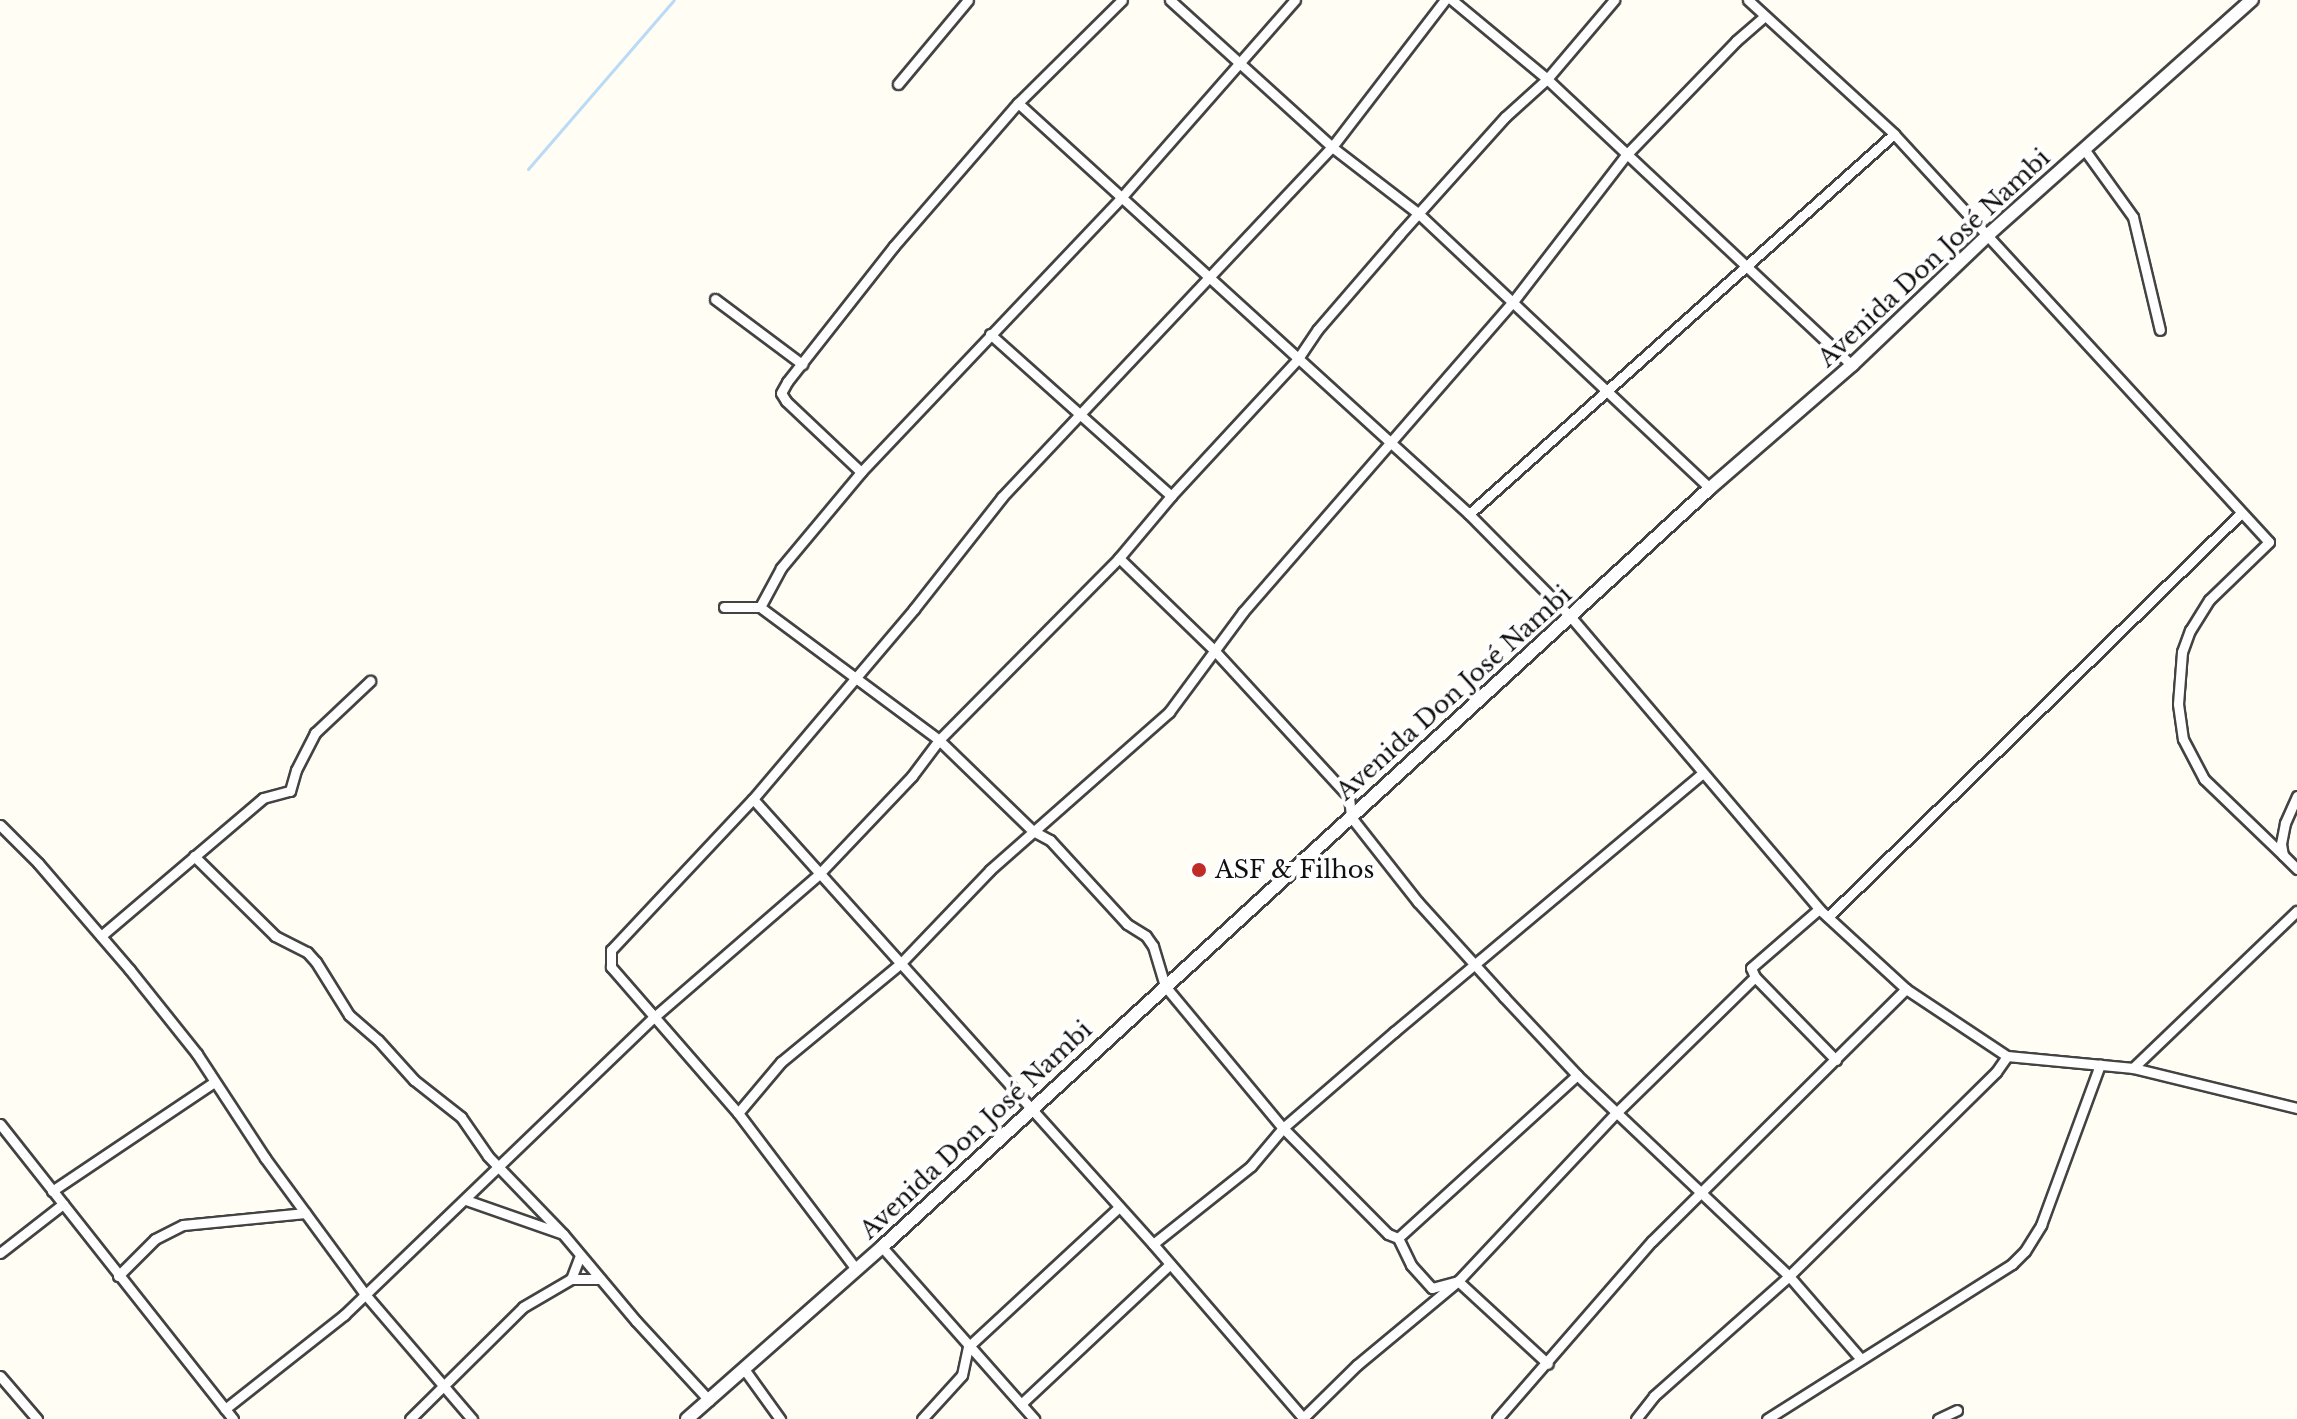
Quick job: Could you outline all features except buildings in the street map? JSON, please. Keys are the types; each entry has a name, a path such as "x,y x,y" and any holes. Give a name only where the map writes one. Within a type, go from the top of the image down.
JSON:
{"street":[{"path":"898,84 968,0"},
{"path":"861,472 781,393 894,246 1018,103 1122,0"},
{"path":"1170,0 1332,147 1419,214 1710,488"},
{"path":"760,607 781,568 861,472 1120,199 1295,0"},
{"path":"856,1269 738,1113 611,967 611,950 753,799 1002,497 1207,276 1332,147 1445,0"},
{"path":"1452,0 1547,79 1852,365"},
{"path":"225,1409 344,1315 653,1018 819,874 912,776 939,740 1119,558 1171,496 1297,360 1346,295 1505,117 1547,79 1614,0"},
{"path":"1748,0 1894,134 2269,542 2209,600 2190,630 2182,652 2178,704 2183,739 2204,779 2297,869"},
{"name":"Avenida Don José Nambi","path":"687,1419 882,1247 1710,488 1852,365 1989,234 2252,0"},
{"path":"738,1113 781,1062 900,964 1033,831 1169,712 1188,691 1213,649 1512,303 1626,155 1736,41 1765,16"},
{"path":"1018,103 1469,514 1570,616 1819,909 1906,989 2007,1056 2133,1068 2297,1108"},
{"path":"1469,514 1609,393 1894,134"},
{"path":"2084,149 2133,217 2160,330"},
{"path":"715,299 802,364"},
{"path":"990,334 1171,496"},
{"path":"1828,917 2241,513"},
{"path":"1119,558 1213,649 1349,797 1351,817 1418,902 1474,964 1577,1075 1700,1195 1789,1276 1860,1358"},
{"path":"724,607 760,607 939,740 1033,831 1050,840 1127,924 1146,936 1153,946 1165,986 1283,1128 1388,1234 1398,1238 1411,1265 1432,1288 1458,1281"},
{"path":"101,936 263,798 290,791 296,770 322,725 370,681"},
{"path":"1153,1244 1251,1166 1283,1128 1702,774"},
{"path":"2283,855 2285,823 2297,796"},
{"path":"753,799 1153,1244 1303,1418 1357,1365 1458,1281 1616,1113 1755,977"},
{"path":"0,825 38,863 101,936 197,1054 305,1213 364,1293 472,1419"},
{"path":"194,856 275,936 307,952 333,984 349,1015 378,1040 414,1080 461,1117 488,1156 563,1234 709,1400"},
{"path":"1819,909 1751,968 1755,977 1836,1060"},
{"path":"2133,1068 2297,911"},
{"path":"1497,1419 1652,1241 1906,989"},
{"path":"1636,1419 1667,1384 1789,1276 1996,1072 2007,1056"},
{"path":"1767,1419 2012,1264 2025,1251 2041,1225 2100,1065"},
{"path":"1398,1238 1577,1075"},
{"path":"52,1191 214,1082"},
{"path":"0,1124 233,1419"},
{"path":"466,1200 563,1234"},
{"path":"0,1253 63,1204"},
{"path":"922,1419 962,1375 968,1347 1119,1207"},
{"path":"118,1276 155,1239 183,1225 305,1213"},
{"path":"882,1247 1034,1419"},
{"path":"571,1279 580,1256"},
{"path":"1021,1404 1170,1264"},
{"path":"410,1419 523,1307 571,1279 600,1279"},
{"path":"1458,1281 1548,1364"},
{"path":"744,1369 780,1419"},
{"path":"0,1376 37,1419"},
{"path":"1938,1419 1957,1410"}],"waterway":[{"path":"528,169 674,0"}],"place":[{"name":"ASF & Filhos","path":"1199,870"}]}
